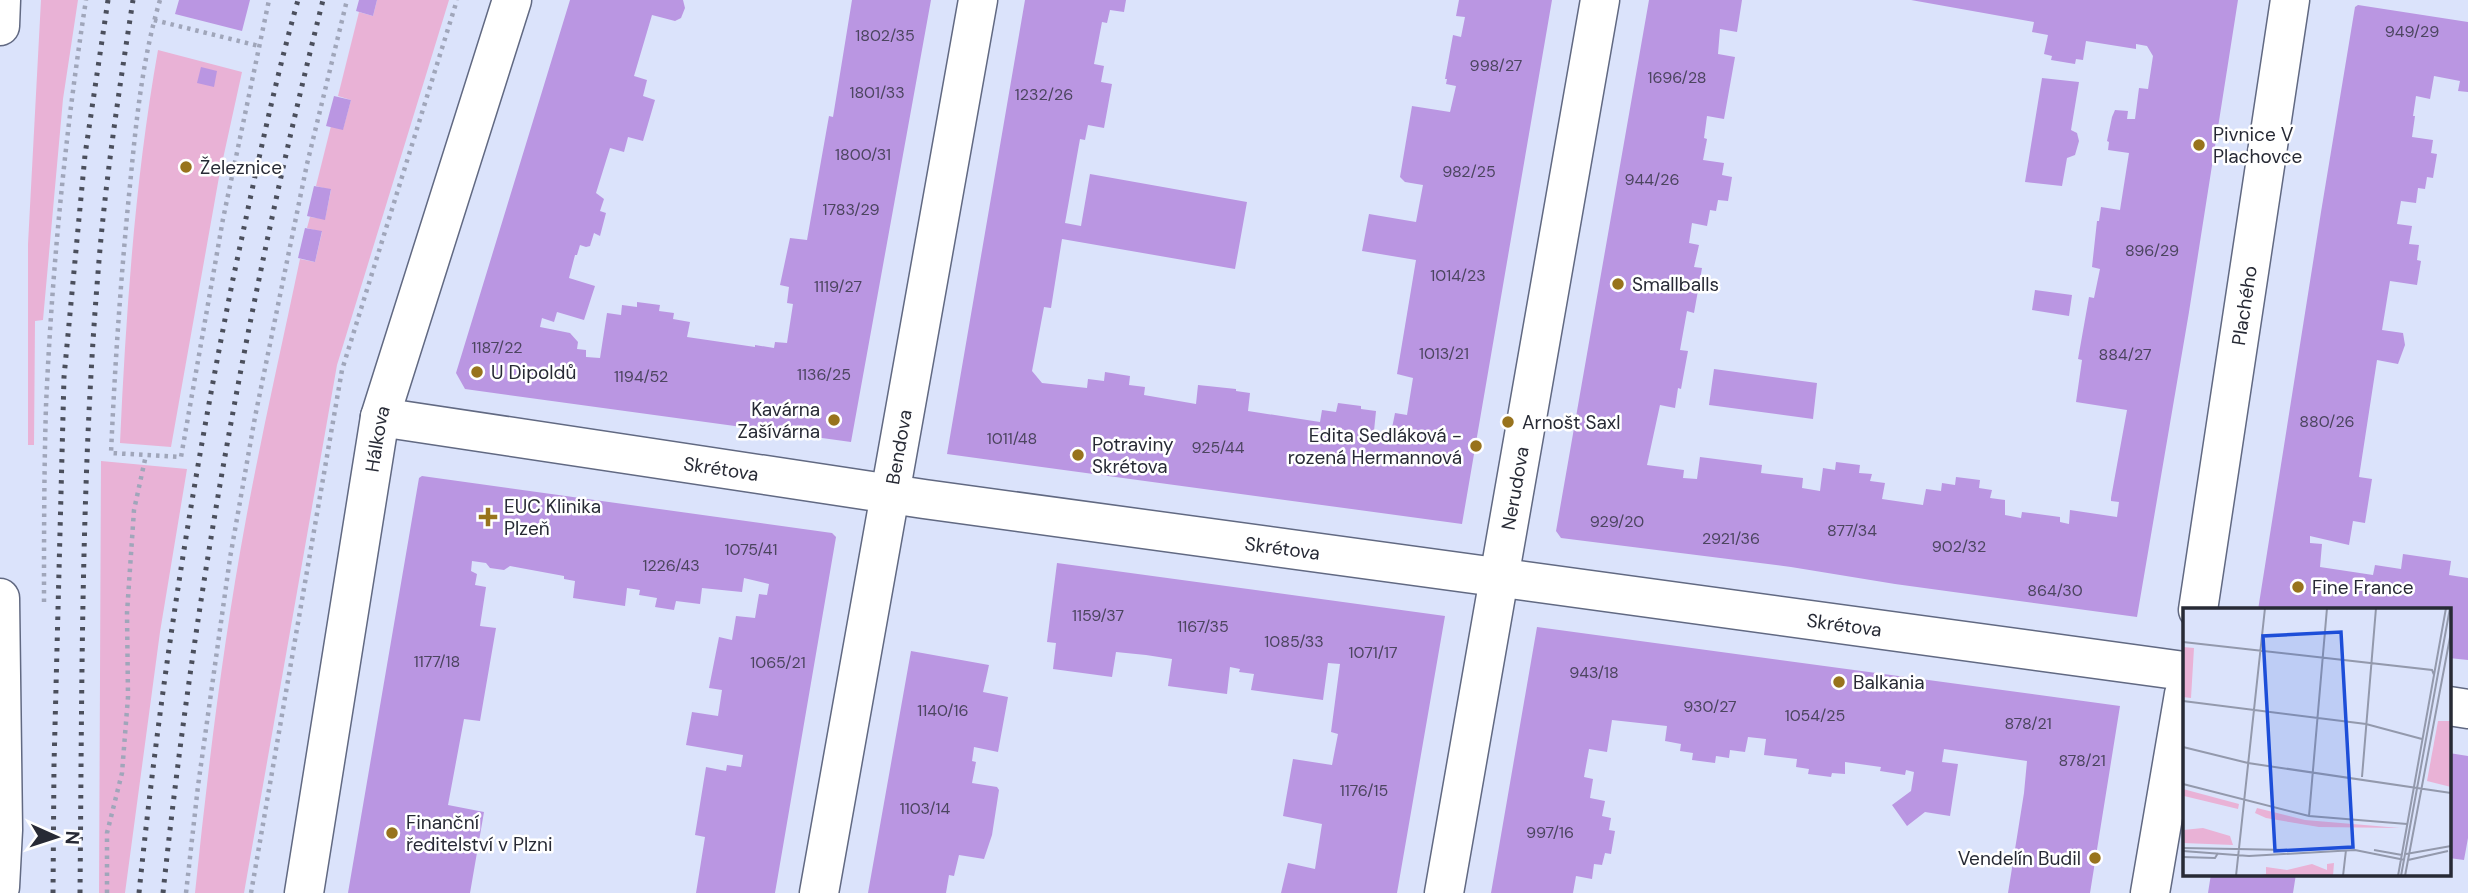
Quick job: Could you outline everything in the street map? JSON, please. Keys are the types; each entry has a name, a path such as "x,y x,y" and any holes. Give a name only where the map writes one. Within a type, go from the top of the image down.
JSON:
{"street":[{"path":"0,26 1,0"},
{"name":"Hálkova","path":"304,893 380,416 512,0"},
{"name":"Bendova","path":"819,893 978,0"},
{"name":"Nerudova","path":"1444,893 1600,0"},
{"name":"Plachého","path":"2198,608 2290,0"},
{"name":"Skrétova","path":"380,416 889,494 2183,671"},
{"path":"0,598 3,830 0,887"},
{"path":"2150,893 2183,705"},
{"path":"2450,706 2468,709"}],"path":[{"path":"44,605 46,407 52,311 69,113 86,0"},
{"path":"160,0 149,38 134,148 118,308 111,453 181,457 223,219 270,0"},
{"path":"186,893 213,676 248,455 307,164 347,0"},
{"path":"154,20 259,46"},
{"path":"107,893 107,833 122,773 128,697 127,613 134,510 146,455"}],"shaded area":[{"path":"41,0 78,0 63,99 43,320 35,321 34,445 28,445 28,244"},
{"path":"377,0 449,0 337,365 244,893 195,893 223,659 259,454 300,259 315,262 322,232 307,228 310,217 325,219 331,190 316,186 331,126 343,129 351,100 338,96 359,12 373,16"},
{"path":"158,50 242,72 219,177 171,447 120,443 133,246 143,147"},
{"path":"101,461 187,469 160,632 125,893 99,893"}],"building":[{"path":"179,0 250,0 242,31 175,14"},
{"path":"359,0 377,0 373,16 356,11"},
{"path":"570,0 683,0 685,8 681,18 675,21 652,15 634,76 647,80 643,96 655,100 643,141 628,137 624,152 610,148 596,193 604,199 600,211 606,213 600,236 594,233 590,246 580,245 569,278 595,286 584,320 557,312 554,322 542,318 540,327 570,333 578,342 577,349 586,350 586,357 600,358 607,313 621,315 622,305 637,307 637,302 660,305 659,311 674,313 673,319 690,322 687,337 755,347 774,348 775,342 787,343 793,304 787,303 789,287 780,285 790,238 807,240 829,116 833,117 852,0 931,0 851,442 465,389 456,373"},
{"path":"1025,0 1126,0 1124,12 1110,10 1107,23 1102,22 1094,64 1104,66 1101,82 1112,84 1104,128 1088,125 1085,140 1080,139 1065,223 1081,226 1090,174 1247,202 1235,269 1062,239 1051,308 1044,307 1032,371 1042,383 1087,388 1088,379 1104,381 1105,372 1130,376 1129,385 1145,387 1144,395 1196,404 1198,385 1236,389 1250,393 1248,411 1320,422 1322,410 1336,412 1338,403 1361,406 1361,409 1376,411 1374,431 1391,433 1395,413 1407,415 1413,378 1397,374 1416,260 1362,251 1369,214 1416,222 1423,185 1405,182 1400,177 1412,106 1450,112 1456,86 1446,84 1445,79 1453,35 1461,37 1465,17 1456,16 1459,0 1552,0 1462,524 947,454"},
{"path":"1649,0 1742,0 1737,32 1720,29 1718,54 1735,57 1724,119 1707,116 1704,138 1707,139 1703,160 1724,163 1722,175 1732,177 1728,201 1718,200 1716,211 1710,210 1707,226 1692,223 1689,243 1699,245 1694,267 1702,268 1694,313 1687,311 1680,350 1688,351 1681,389 1678,388 1675,408 1660,405 1647,465 1684,470 1683,478 1697,479 1700,457 1762,465 1761,473 1803,478 1802,488 1820,491 1823,468 1835,470 1836,462 1860,465 1859,473 1872,474 1870,481 1885,483 1882,499 1923,505 1926,489 1941,491 1942,483 1955,485 1956,477 1980,480 1979,488 1992,490 1990,498 2005,500 2005,515 2021,518 2022,512 2060,517 2060,522 2069,524 2070,510 2117,517 2119,502 2111,501 2111,498 2127,410 2076,402 2082,360 2078,359 2089,297 2094,298 2100,269 2092,267 2097,221 2101,207 2120,210 2129,153 2108,150 2112,117 2115,110 2128,111 2127,119 2135,119 2139,88 2148,89 2153,56 2147,46 2136,44 2136,49 2086,41 2083,60 2076,59 2075,64 2051,60 2052,56 2044,54 2048,35 2032,32 2034,22 1911,0 2238,0 2137,617 1791,567 1561,538 1556,531"},
{"path":"2358,5 2468,22 2468,92 2458,91 2460,81 2434,76 2430,99 2416,96 2412,137 2433,140 2431,153 2437,154 2433,178 2427,177 2425,189 2418,188 2416,203 2401,201 2397,224 2412,226 2409,244 2419,245 2417,260 2421,261 2417,285 2390,281 2382,330 2403,333 2405,345 2398,364 2377,360 2359,477 2372,479 2365,523 2353,521 2349,545 2310,536 2310,543 2322,544 2320,567 2373,575 2375,565 2401,569 2403,554 2451,561 2449,575 2468,578 2468,660 2450,658 2450,608 2258,608 2355,7"},
{"path":"201,67 217,71 214,87 197,83"},
{"path":"2042,78 2079,82 2071,130 2077,133 2079,141 2075,155 2067,158 2062,186 2025,182"},
{"path":"334,96 351,100 343,130 326,126"},
{"path":"314,186 331,189 325,220 307,216"},
{"path":"305,228 322,231 315,262 298,258"},
{"path":"2035,290 2072,295 2069,316 2032,310"},
{"path":"1714,369 1817,383 1813,419 1709,405"},
{"path":"422,476 832,533 836,537 775,893 696,893 705,837 695,835 706,767 726,771 727,765 741,767 743,755 686,745 692,712 718,716 722,690 709,688 719,637 732,640 736,616 755,618 759,594 767,595 769,584 744,578 742,592 702,588 700,604 676,601 674,610 655,607 657,598 639,595 640,590 627,588 625,606 573,598 575,581 564,579 564,576 510,566 504,570 490,568 486,563 472,561 471,571 477,574 475,585 486,587 480,626 496,628 480,721 464,719 448,805 484,812 470,893 348,893 419,478"},
{"path":"1057,563 1445,616 1397,893 1281,893 1288,863 1315,869 1322,824 1283,816 1293,759 1332,765 1338,734 1331,732 1340,664 1328,663 1323,700 1251,690 1254,674 1239,672 1240,669 1230,667 1227,694 1168,686 1172,659 1146,655 1116,652 1112,677 1053,669 1056,643 1047,642"},
{"path":"1537,627 2120,706 2090,893 2008,893 2027,761 1944,749 1942,762 1958,764 1950,816 1925,812 1907,826 1892,805 1911,791 1914,772 1906,770 1905,775 1880,771 1881,767 1845,762 1845,774 1832,773 1831,777 1808,774 1809,769 1796,767 1797,759 1764,755 1766,739 1748,737 1745,752 1730,750 1729,758 1716,756 1715,763 1692,760 1693,753 1680,751 1681,744 1665,741 1667,726 1612,720 1607,752 1589,749 1584,777 1593,779 1590,798 1605,801 1602,816 1611,818 1609,830 1615,831 1611,854 1605,853 1602,865 1594,864 1592,879 1576,876 1573,893 1491,893"},
{"path":"911,651 989,665 983,692 1008,697 998,752 974,747 972,761 976,762 972,783 997,787 999,790 992,835 984,859 959,855 954,876 949,875 946,893 868,893"},
{"path":"2450,753 2468,756 2468,838 2464,860 2450,858"},
{"path":"2211,876 2296,876 2293,893 2208,893"}],"railway":[{"path":"53,893 64,377 85,155 108,0"},
{"path":"80,893 83,583 92,350 104,205 133,0"},
{"path":"139,893 167,662 204,432 233,279 298,0"},
{"path":"163,893 191,667 227,444 271,221 323,0"}],"place":[{"name":"Pivnice V Plachovce","path":"2199,145"},
{"name":"Železnice","path":"186,167"},
{"name":"Smallballs","path":"1618,284"},
{"name":"U Dipoldů","path":"477,372"},
{"name":"Kavárna Zašívárna","path":"834,420"},
{"name":"Arnošt Saxl","path":"1508,422"},
{"name":"Edita Sedláková - rozená Hermannová","path":"1476,446"},
{"name":"Potraviny Skrétova","path":"1078,455"},
{"name":"EUC Klinika Plzeň","path":"488,517"},
{"name":"Fine France","path":"2298,587"},
{"name":"Balkania","path":"1839,682"},
{"name":"Finanční ředitelství v Plzni","path":"392,833"},
{"name":"Vendelín Budil","path":"2095,858"}]}
